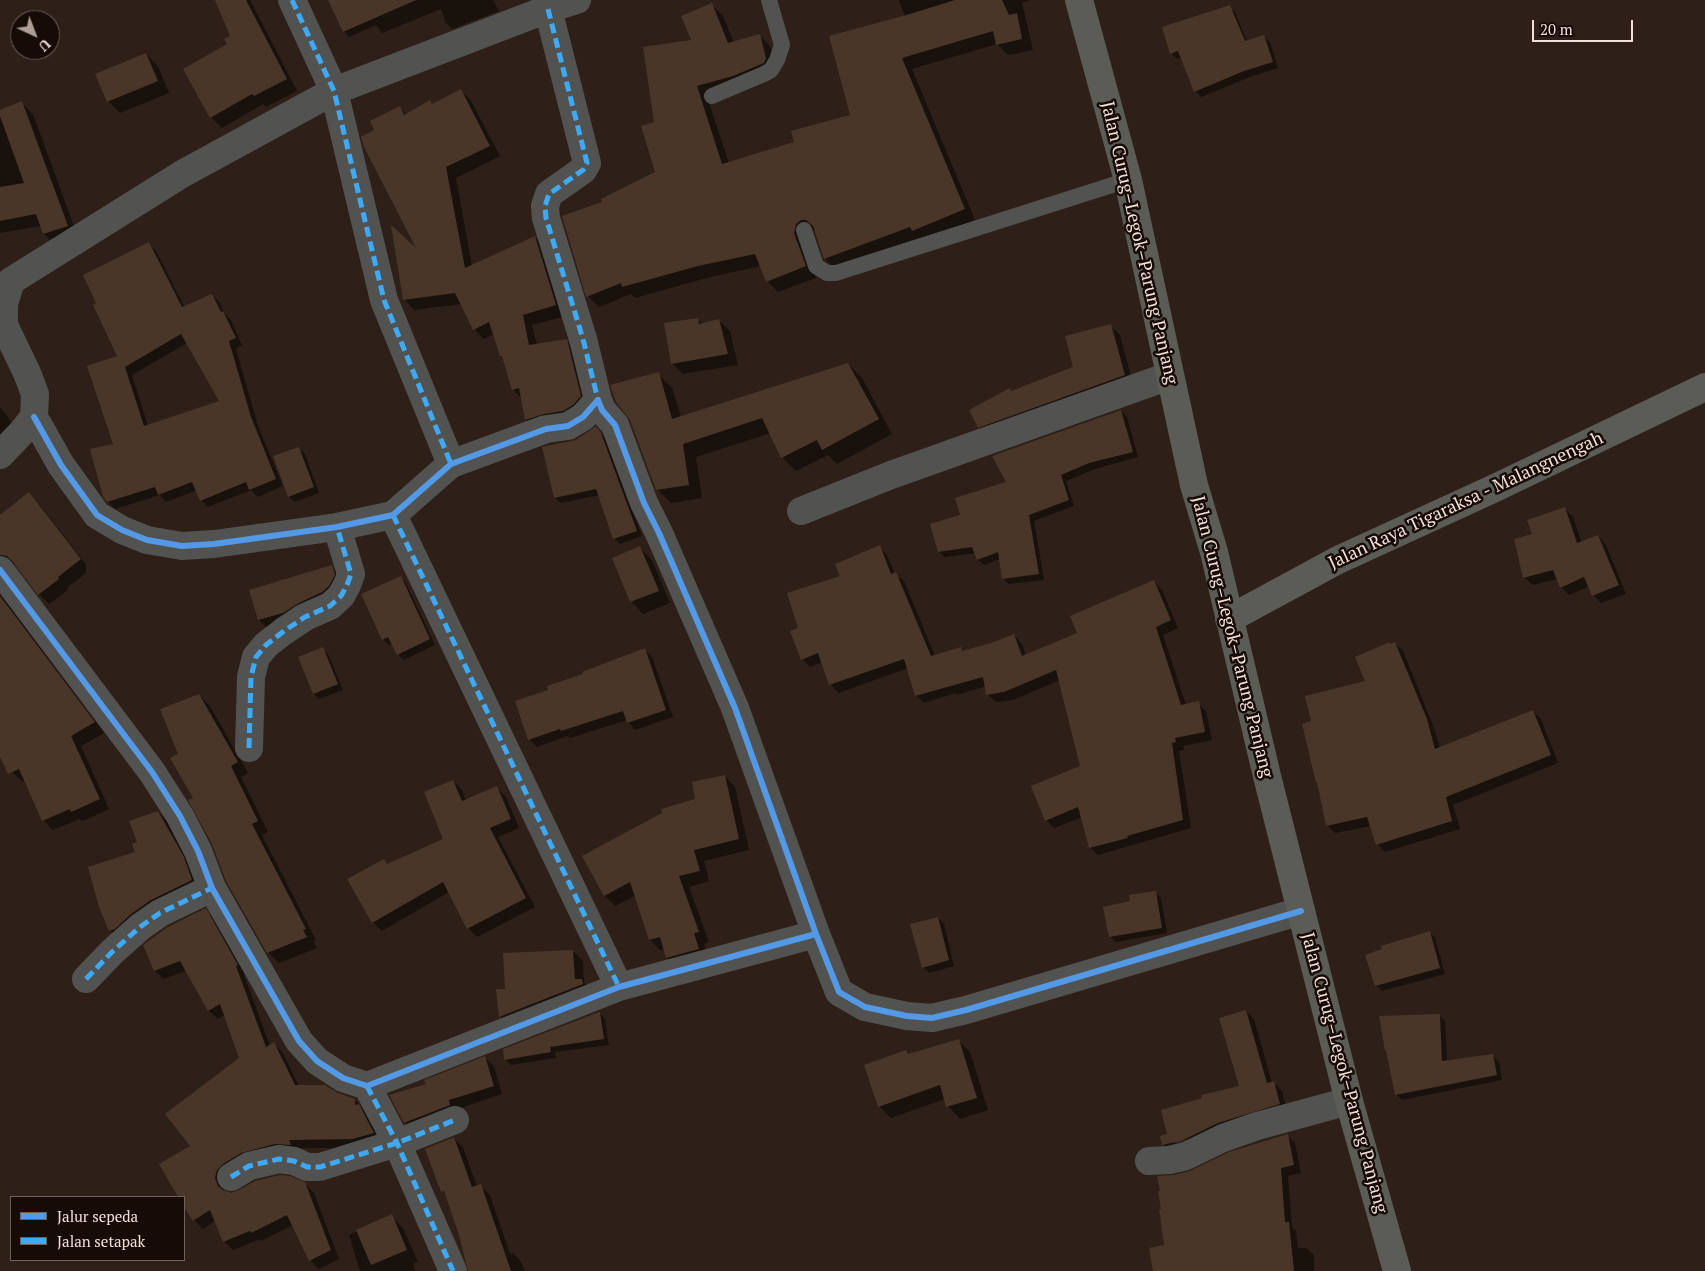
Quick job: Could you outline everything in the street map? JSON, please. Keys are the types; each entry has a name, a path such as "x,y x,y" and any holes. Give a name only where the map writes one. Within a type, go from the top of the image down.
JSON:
{"main road":[{"name":"Jalan Curug–Legok–Parung Panjang","path":"1079,0 1128,180 1194,485 1214,552 1349,1101 1398,1271"},
{"name":"Jalan Raya Tigaraksa - Malangnengah","path":"1229,619 1338,560 1705,388"}],"street":[{"path":"292,0 334,91 384,300 451,464"},
{"path":"578,0 548,9 334,91 182,174 6,277 4,325 27,372 35,394 34,417 61,466 97,515 122,530 148,540 182,546 214,544 338,527 393,515 451,464 546,429 568,426 583,417 598,400"},
{"path":"548,9 587,163 583,170 549,194 544,206 583,339 598,400 602,410 615,425 644,503 659,533 735,708 816,934 840,992 865,1007 907,1016 932,1018 966,1010 1301,911"},
{"path":"801,511 891,475 1169,376"},
{"path":"0,455 34,417"},
{"path":"393,515 619,987"},
{"path":"249,748 251,677 256,657 266,645 284,631 305,617 330,606 341,596 347,585 351,574 338,527"},
{"path":"0,570 152,772 180,816 198,851 212,888 299,1040 318,1061 343,1078 367,1086 619,987 816,934"},
{"path":"86,979 140,927 160,913 212,888"},
{"path":"367,1086 396,1143 453,1271"},
{"path":"1149,1161 1169,1160 1186,1156 1223,1138 1257,1126 1349,1101"},
{"path":"231,1177 249,1166 263,1161 278,1159 294,1161 308,1166 320,1166 396,1143 455,1120"}],"lane":[{"path":"712,96 764,74 771,70 777,60 782,44 769,0"},
{"path":"804,230 816,266 826,273 836,273 1128,180"}],"building":[{"path":"215,0 246,0 287,79 254,96 252,94 210,118 183,69 227,44 224,39 230,36"},
{"path":"328,0 416,0 343,32"},
{"path":"955,0 1002,0 1009,15 1017,13 1022,39 996,45 993,31 902,58 965,209 912,231 910,227 824,259 813,226 806,220 801,220 796,224 794,233 806,266 766,282 755,254 698,266 622,287 621,283 586,297 562,216 602,202 601,199 655,172 641,126 654,122 643,47 691,40 681,16 712,3 728,43 760,34 766,58 764,63 733,76 697,86 722,164 794,142 791,131 850,115 829,36"},
{"path":"1230,5 1245,41 1264,35 1273,62 1244,71 1194,92 1178,51 1170,54 1162,27"},
{"path":"146,53 158,81 107,102 95,74"},
{"path":"461,89 490,146 446,167 465,268 535,236 556,305 523,315 529,345 567,339 581,396 573,405 563,411 525,420 519,388 512,390 489,322 473,330 455,293 403,300 391,225 416,248 364,147 361,137 374,130 370,121 400,106 404,115 430,100 432,104"},
{"path":"22,101 68,226 43,234 36,214 0,221 0,187 24,183 0,116 0,110"},
{"path":"149,242 182,307 212,294 221,312 223,311 236,338 229,341 251,417 276,479 249,490 246,482 200,501 192,482 158,495 155,487 107,502 103,497 90,449 113,444 87,366 117,356 93,305 96,303 83,275","holes":["181,334 219,401 144,426 125,367"]},
{"path":"698,318 699,324 719,319 728,354 671,364 664,323"},
{"path":"1111,324 1125,375 978,428 969,410 1010,388 1011,391 1073,367 1065,336"},
{"path":"848,363 879,419 822,450 817,440 781,458 762,418 683,444 689,485 656,490 630,420 616,402 610,385 659,372 672,419"},
{"path":"1121,410 1133,452 1089,463 1061,475 1069,500 1029,515 1039,574 1002,579 998,552 977,560 972,547 938,552 930,524 960,515 955,498 1006,482 992,456"},
{"path":"596,426 601,433 637,531 613,539 596,489 554,498 542,447 576,440"},
{"path":"299,447 314,487 288,497 273,456"},
{"path":"29,492 81,559 38,595 12,561 7,556 0,555 0,515"},
{"path":"1565,507 1577,543 1598,535 1619,585 1592,596 1584,577 1560,588 1553,570 1523,578 1514,539 1532,534 1527,520"},
{"path":"880,545 891,574 896,572 931,656 961,647 962,651 1014,634 1022,656 1077,633 1070,616 1154,580 1171,620 1156,627 1181,705 1199,701 1205,732 1175,738 1176,742 1172,743 1183,820 1127,836 1128,838 1089,848 1078,807 1045,821 1031,786 1080,766 1056,670 1004,692 986,695 983,677 915,696 904,659 829,685 818,653 801,660 790,631 798,628 787,593 840,576 835,564"},
{"path":"640,546 659,591 630,602 612,558"},
{"path":"332,565 335,574 329,586 322,592 283,613 258,620 249,590"},
{"path":"401,576 430,639 397,655 388,637 382,640 361,594"},
{"path":"0,596 95,722 71,736 100,799 71,812 70,809 42,821 19,769 8,774 0,757"},
{"path":"1390,642 1390,644 1395,642 1427,719 1435,749 1533,710 1551,755 1446,797 1452,821 1376,845 1367,817 1326,826 1302,724 1311,721 1305,696 1365,681 1355,657"},
{"path":"323,647 338,684 313,694 298,657"},
{"path":"645,648 666,710 627,723 623,711 528,740 515,701 548,690 547,686 583,674 582,672"},
{"path":"199,694 238,762 231,766 258,821 252,824 306,929 303,930 307,937 267,953 226,881 212,844 188,800 193,798 170,758 178,754 160,709"},
{"path":"725,775 739,839 694,850 700,871 679,876 699,932 694,933 699,949 666,958 660,937 649,940 630,882 604,896 582,856 662,813 661,809 695,799 692,782"},
{"path":"453,780 462,801 497,786 511,819 490,828 526,898 467,929 443,882 372,923 347,879 384,859 387,864 443,839 424,792"},
{"path":"158,811 184,857 192,880 151,900 131,914 115,929 109,931 99,907 88,867 135,852 132,844 137,842 129,821"},
{"path":"1156,891 1162,928 1109,937 1103,907 1130,901 1129,895"},
{"path":"206,908 238,965 236,966 266,1047 274,1042 295,1085 325,1085 338,1093 355,1099 355,1105 359,1104 374,1133 352,1139 289,1140 291,1145 275,1144 241,1153 217,1170 215,1178 218,1186 231,1193 255,1181 280,1175 290,1176 305,1182 331,1250 309,1261 287,1215 251,1233 250,1231 223,1242 210,1210 193,1221 185,1209 185,1196 177,1196 159,1164 190,1146 165,1114 239,1058 220,1004 208,1011 180,961 154,971 143,945 168,927"},
{"path":"938,917 949,960 922,968 910,924"},
{"path":"1430,931 1440,968 1375,986 1365,955 1382,949 1381,946"},
{"path":"573,950 575,979 582,979 583,984 499,1017 496,989 505,989 503,953"},
{"path":"1246,1010 1267,1083 1274,1081 1280,1104 1218,1123 1181,1141 1162,1145 1160,1136 1167,1134 1161,1110 1202,1098 1201,1095 1239,1086 1219,1018"},
{"path":"600,1012 604,1039 550,1047 551,1052 504,1060 503,1049"},
{"path":"1440,1014 1442,1061 1493,1054 1497,1075 1395,1095 1379,1016"},
{"path":"959,1039 977,1098 946,1107 940,1085 878,1107 864,1065 906,1050 908,1054"},
{"path":"485,1056 494,1086 449,1100 450,1105 404,1123 389,1095 426,1084 424,1080"},
{"path":"1288,1134 1294,1165 1281,1168 1285,1222 1289,1222 1294,1271 1153,1271 1149,1248 1164,1245 1157,1176 1190,1171 1229,1152"},
{"path":"454,1137 472,1187 481,1184 511,1271 468,1271 459,1235 444,1191 441,1192 425,1149"},
{"path":"392,1214 407,1250 371,1265 356,1230"}],"marked path":[{"path":"292,0 334,91 384,300 451,464"},
{"path":"548,9 587,163 583,170 549,194 545,206 546,218 583,339 598,400"},
{"path":"393,515 619,987"},
{"path":"249,748 251,677 256,657 266,645 284,631 305,617 330,606 341,596 347,585 351,574 337,527"},
{"path":"86,979 140,927 160,913 212,888"},
{"path":"367,1086 397,1143 453,1271"},
{"path":"231,1177 249,1166 279,1159 294,1161 307,1167 320,1167 397,1143 455,1120"}],"cycle path":[{"path":"34,417 61,465 97,515 122,530 147,540 182,546 214,544 337,527 393,515 451,464 546,429 568,426 583,417 598,400 602,410 615,425 644,503 659,533 735,708 816,934 839,992 865,1007 907,1016 932,1018 966,1010 1301,911"},
{"path":"0,570 152,772 180,816 198,851 212,888 299,1041 317,1061 343,1078 367,1086 619,987 816,934"}]}
